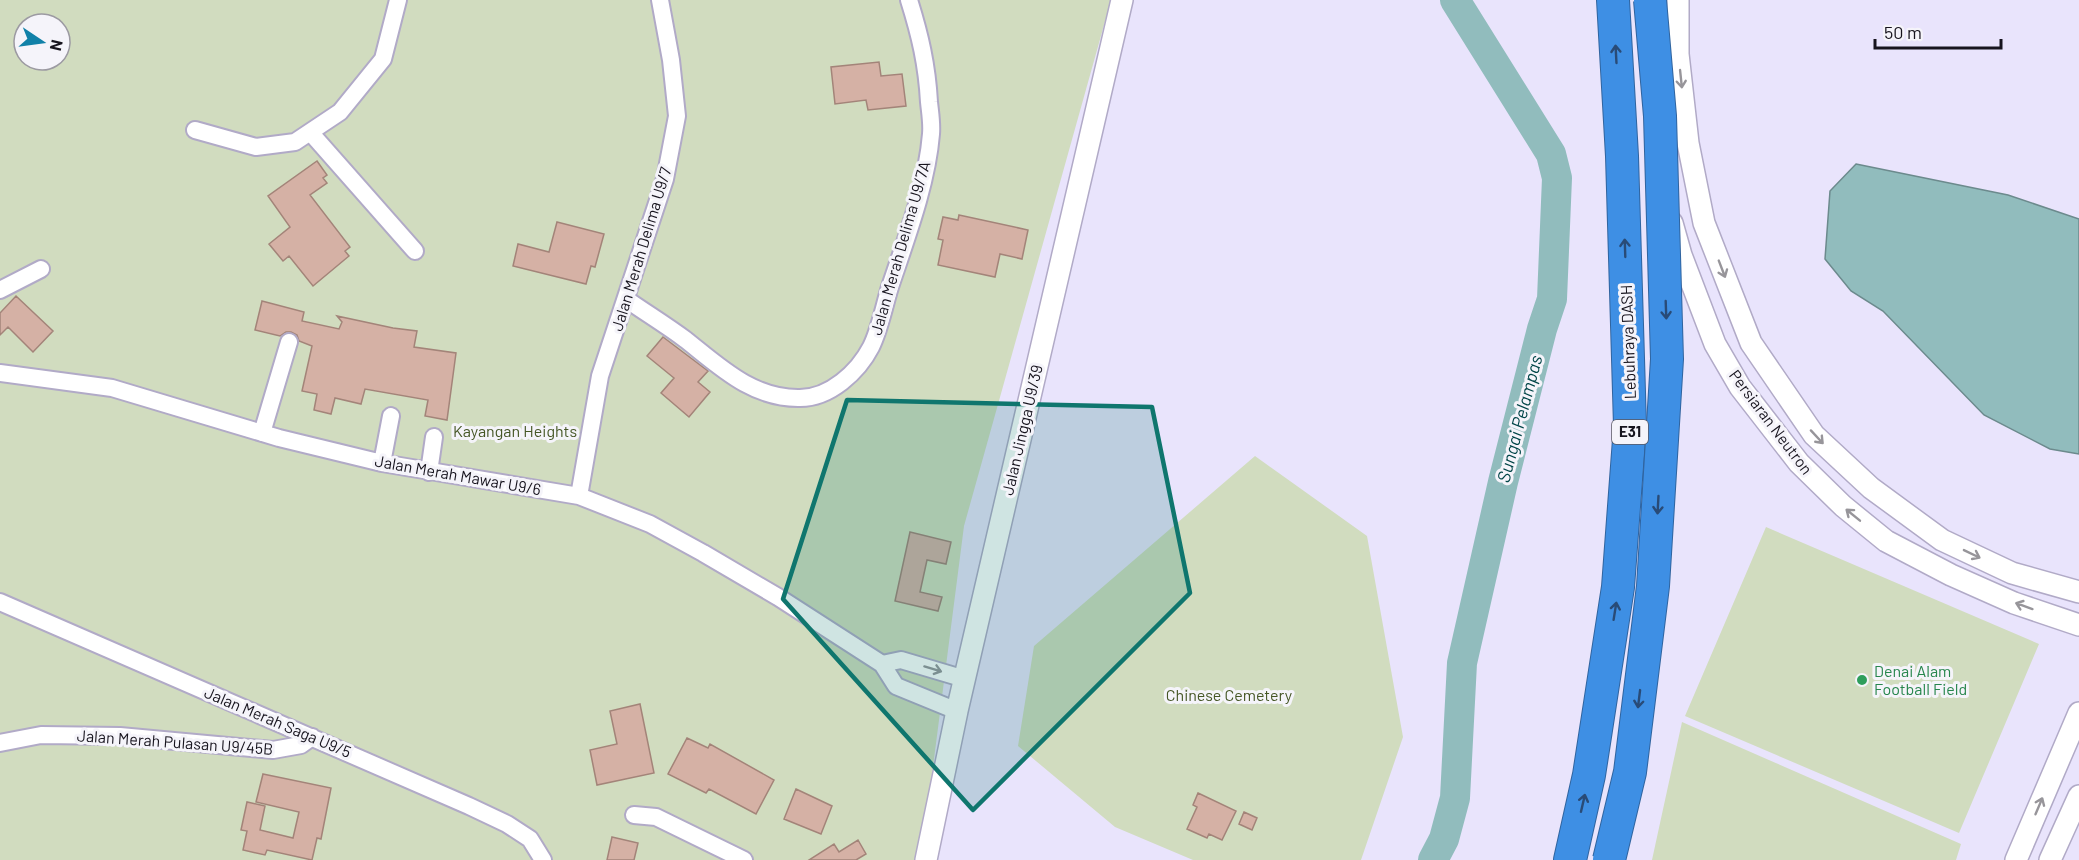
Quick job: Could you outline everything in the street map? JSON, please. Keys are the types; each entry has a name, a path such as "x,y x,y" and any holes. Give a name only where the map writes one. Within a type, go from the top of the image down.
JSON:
{"highway":[{"name":"Lebuhraya DASH","path":"1570,860 1589,775 1618,587 1630,426 1622,156 1613,0"},
{"name":"E31","path":"1609,860 1630,772 1653,586 1667,359 1660,116 1650,0"}],"street":[{"path":"195,130 256,147 295,142 340,112 383,59 398,0"},
{"name":"Jalan Merah Delima U9/7","path":"579,496 600,376 665,179 677,116 660,0"},
{"name":"Jalan Merah Delima U9/7A","path":"626,299 732,376 754,389 785,397 803,398 840,384 859,365 872,346 892,283 920,188 932,132 922,42 909,0"},
{"name":"Jalan Jingga U9/39","path":"926,860 957,711 1122,0"},
{"name":"Persiaran Neutron","path":"1645,0 1645,46 1655,161 1681,255 1715,344 1740,387 1799,463 1843,506 1886,541 1951,575 2014,603 2079,626"},
{"name":"Persiaran Neutron","path":"1678,0 1678,54 1688,142 1704,223 1757,352 1814,435 1871,488 1942,540 2012,573 2079,592"},
{"path":"310,132 415,251"},
{"path":"0,290 41,270"},
{"path":"262,433 289,342"},
{"name":"Jalan Merah Mawar U9/6","path":"0,373 112,388 262,433 382,463 579,496 650,524 703,553 778,597 882,664"},
{"path":"382,463 391,416"},
{"path":"429,472 434,437"},
{"name":"Jalan Merah Saga U9/5","path":"0,602 507,824 530,839 543,860"},
{"path":"957,711 896,686 882,664 901,660 965,679"},
{"path":"2016,860 2079,713"},
{"name":"Jalan Merah Pulasan U9/45B","path":"0,743 41,735 120,736 273,750 301,745 312,737"},
{"path":"2050,860 2079,796"},
{"path":"634,815 656,817 744,860"}],"highlighted area":[{"path":"847,400 1152,407 1190,593 973,810 783,599"}],"green space":[{"name":"Kayangan Heights","path":"0,0 1111,0 964,526 921,860 0,860"},
{"name":"Chinese Cemetery","path":"1255,456 1367,536 1403,737 1361,860 1193,860 1115,827 1018,746 1034,646"},
{"name":"Denai Alam Football Field","path":"1766,527 2039,644 1959,833 1685,716"},
{"path":"1682,722 1961,844 1956,860 1652,860"}],"shaded area":[{"path":"1856,164 2008,195 2079,219 2079,454 2050,449 1984,415 1883,311 1851,291 1825,259 1830,191"}],"building":[{"path":"879,62 881,76 902,74 906,106 868,110 866,100 835,104 831,67"},
{"path":"317,161 327,175 323,178 327,183 310,195 350,247 345,251 349,256 313,286 289,256 283,261 269,244 290,227 268,196"},
{"path":"959,215 1028,230 1022,259 1000,254 995,277 938,265 943,240 938,239 943,217 958,220"},
{"path":"557,222 604,234 595,267 591,266 586,284 513,266 518,244 549,252"},
{"path":"16,296 53,331 33,352 8,327 0,335 0,313"},
{"path":"262,301 304,312 302,321 339,329 342,322 337,316 417,331 414,347 456,353 447,420 425,416 428,400 365,389 361,404 335,398 331,414 314,410 317,394 302,391 312,346 299,341 297,335 291,332 280,336 255,330"},
{"path":"663,337 708,371 698,382 710,392 689,417 661,393 674,378 647,356"},
{"path":"910,532 951,542 946,564 927,560 920,592 942,597 938,611 895,601"},
{"path":"640,704 654,773 597,785 590,750 617,744 610,711"},
{"path":"687,738 708,748 710,744 774,780 756,814 709,789 706,793 668,774"},
{"path":"263,774 331,788 321,839 317,838 312,860 267,850 265,855 243,850 247,831 241,830 247,802 265,806 260,830 293,838 299,812 256,802"},
{"path":"796,789 832,806 821,834 784,819"},
{"path":"1198,793 1236,811 1222,840 1209,834 1207,838 1187,829 1197,807 1193,805"},
{"path":"1244,812 1257,818 1252,830 1239,824"},
{"path":"612,837 638,843 634,860 607,860"},
{"path":"858,840 866,854 856,860 809,860 834,844 839,852"}],"waterway":[{"name":"Sungai Pelampas","path":"1433,860 1444,839 1455,798 1462,663 1503,482 1542,329 1552,299 1557,178 1551,154 1455,0"}],"place":[{"name":"Denai Alam Football Field","path":"1862,680"}]}
